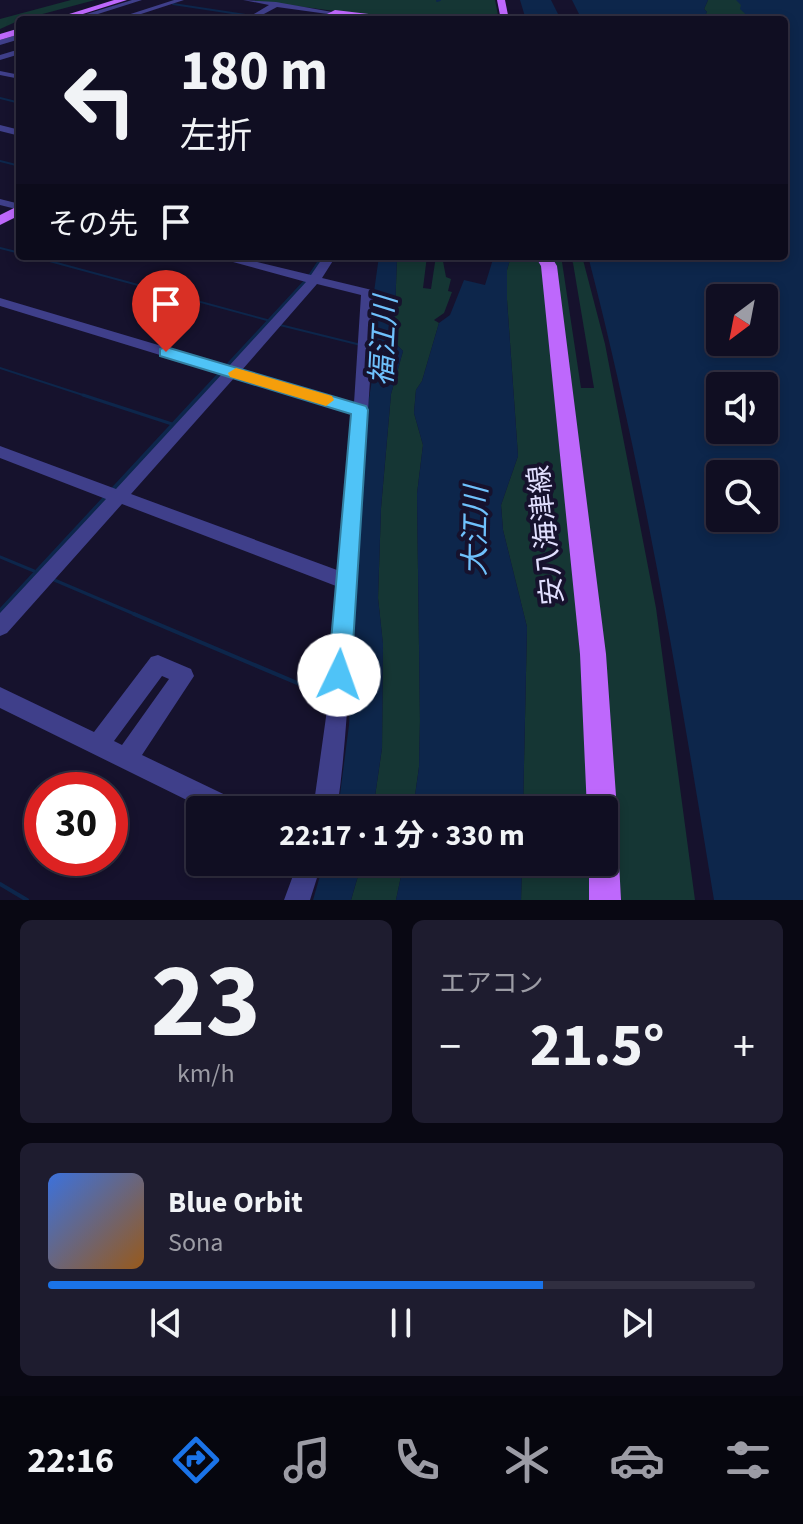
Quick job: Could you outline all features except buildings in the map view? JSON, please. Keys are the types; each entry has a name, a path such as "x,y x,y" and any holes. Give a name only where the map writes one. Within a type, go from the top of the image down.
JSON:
{"main road":[{"path":"68,16 123,0"},
{"path":"328,16 335,13 360,16"},
{"name":"安八海津線","path":"545,260 549,266 592,639 601,796"},
{"path":"604,876 605,900"}],"street":[{"path":"85,16 139,0"},
{"path":"131,16 181,0"},
{"path":"246,0 335,13"},
{"path":"255,16 276,4"},
{"path":"135,15 141,16"},
{"path":"233,260 367,293 367,351 345,581 336,738 327,796"},
{"path":"0,627 113,494 327,260"},
{"path":"0,302 360,410"},
{"path":"0,452 345,581"},
{"path":"98,745 158,664 184,676 126,759"},
{"path":"0,697 203,796"},
{"path":"297,900 305,876"}],"green space":[{"path":"71,0 95,0 35,16 16,16 16,22 0,29 0,19"},
{"path":"251,0 495,0 498,16 373,16"},
{"path":"708,0 741,0 750,16 704,16 707,12 704,9"},
{"path":"397,260 426,260 423,288 431,289 435,260 443,260 446,277 451,279 448,291 452,292 444,313 434,320 439,323 422,381 416,390 414,413 423,445 417,494 419,767 415,796 375,796 382,748 383,645 378,598 381,508 391,394 403,351 394,342"},
{"path":"510,260 540,260 546,268 593,796 523,796 527,627 503,530 501,505 518,456 507,300"},
{"path":"550,260 562,262 581,388 594,388 571,260 583,260 605,344 656,608 695,900 614,900 613,876 618,876 618,796 610,796"},
{"path":"358,876 401,876 396,900 351,900"},
{"path":"522,876 595,876 596,900 521,900"}],"water":[{"path":"520,0 551,0 559,16 525,16"},
{"path":"572,0 708,0 704,16 580,16"},
{"path":"736,0 803,0 803,900 714,900 643,496 589,260 788,260 788,16 748,16"},
{"path":"318,260 323,260 309,282 0,617 0,608 307,277"},
{"name":"福江川","path":"378,260 397,260 394,342 403,351 391,394 381,508 378,598 383,644 382,748 375,796 340,796 349,725 365,424 374,367 374,292"},
{"name":"大江川","path":"493,260 510,260 507,300 518,456 501,505 503,530 527,627 523,796 415,796 420,721 417,494 423,445 414,413 416,390 422,381 439,323 450,315 464,280 485,285"},
{"path":"320,876 358,876 351,900 313,900"},
{"path":"401,876 522,876 521,900 396,900"}],"waterway":[{"path":"173,4 252,16"},
{"path":"0,98 16,102"},
{"path":"0,161 16,165"},
{"path":"0,248 16,252"},
{"path":"46,260 267,320"},
{"name":"福江川","path":"280,325 361,345"},
{"path":"0,368 89,397"},
{"path":"83,395 172,424"},
{"path":"0,557 34,571"},
{"path":"52,579 139,616"},
{"path":"134,614 328,696"},
{"path":"0,884 27,900"}],"slow traffic":[{"path":"236,373 326,400"}],"route":[{"path":"166,352 360,410 339,675"}]}
